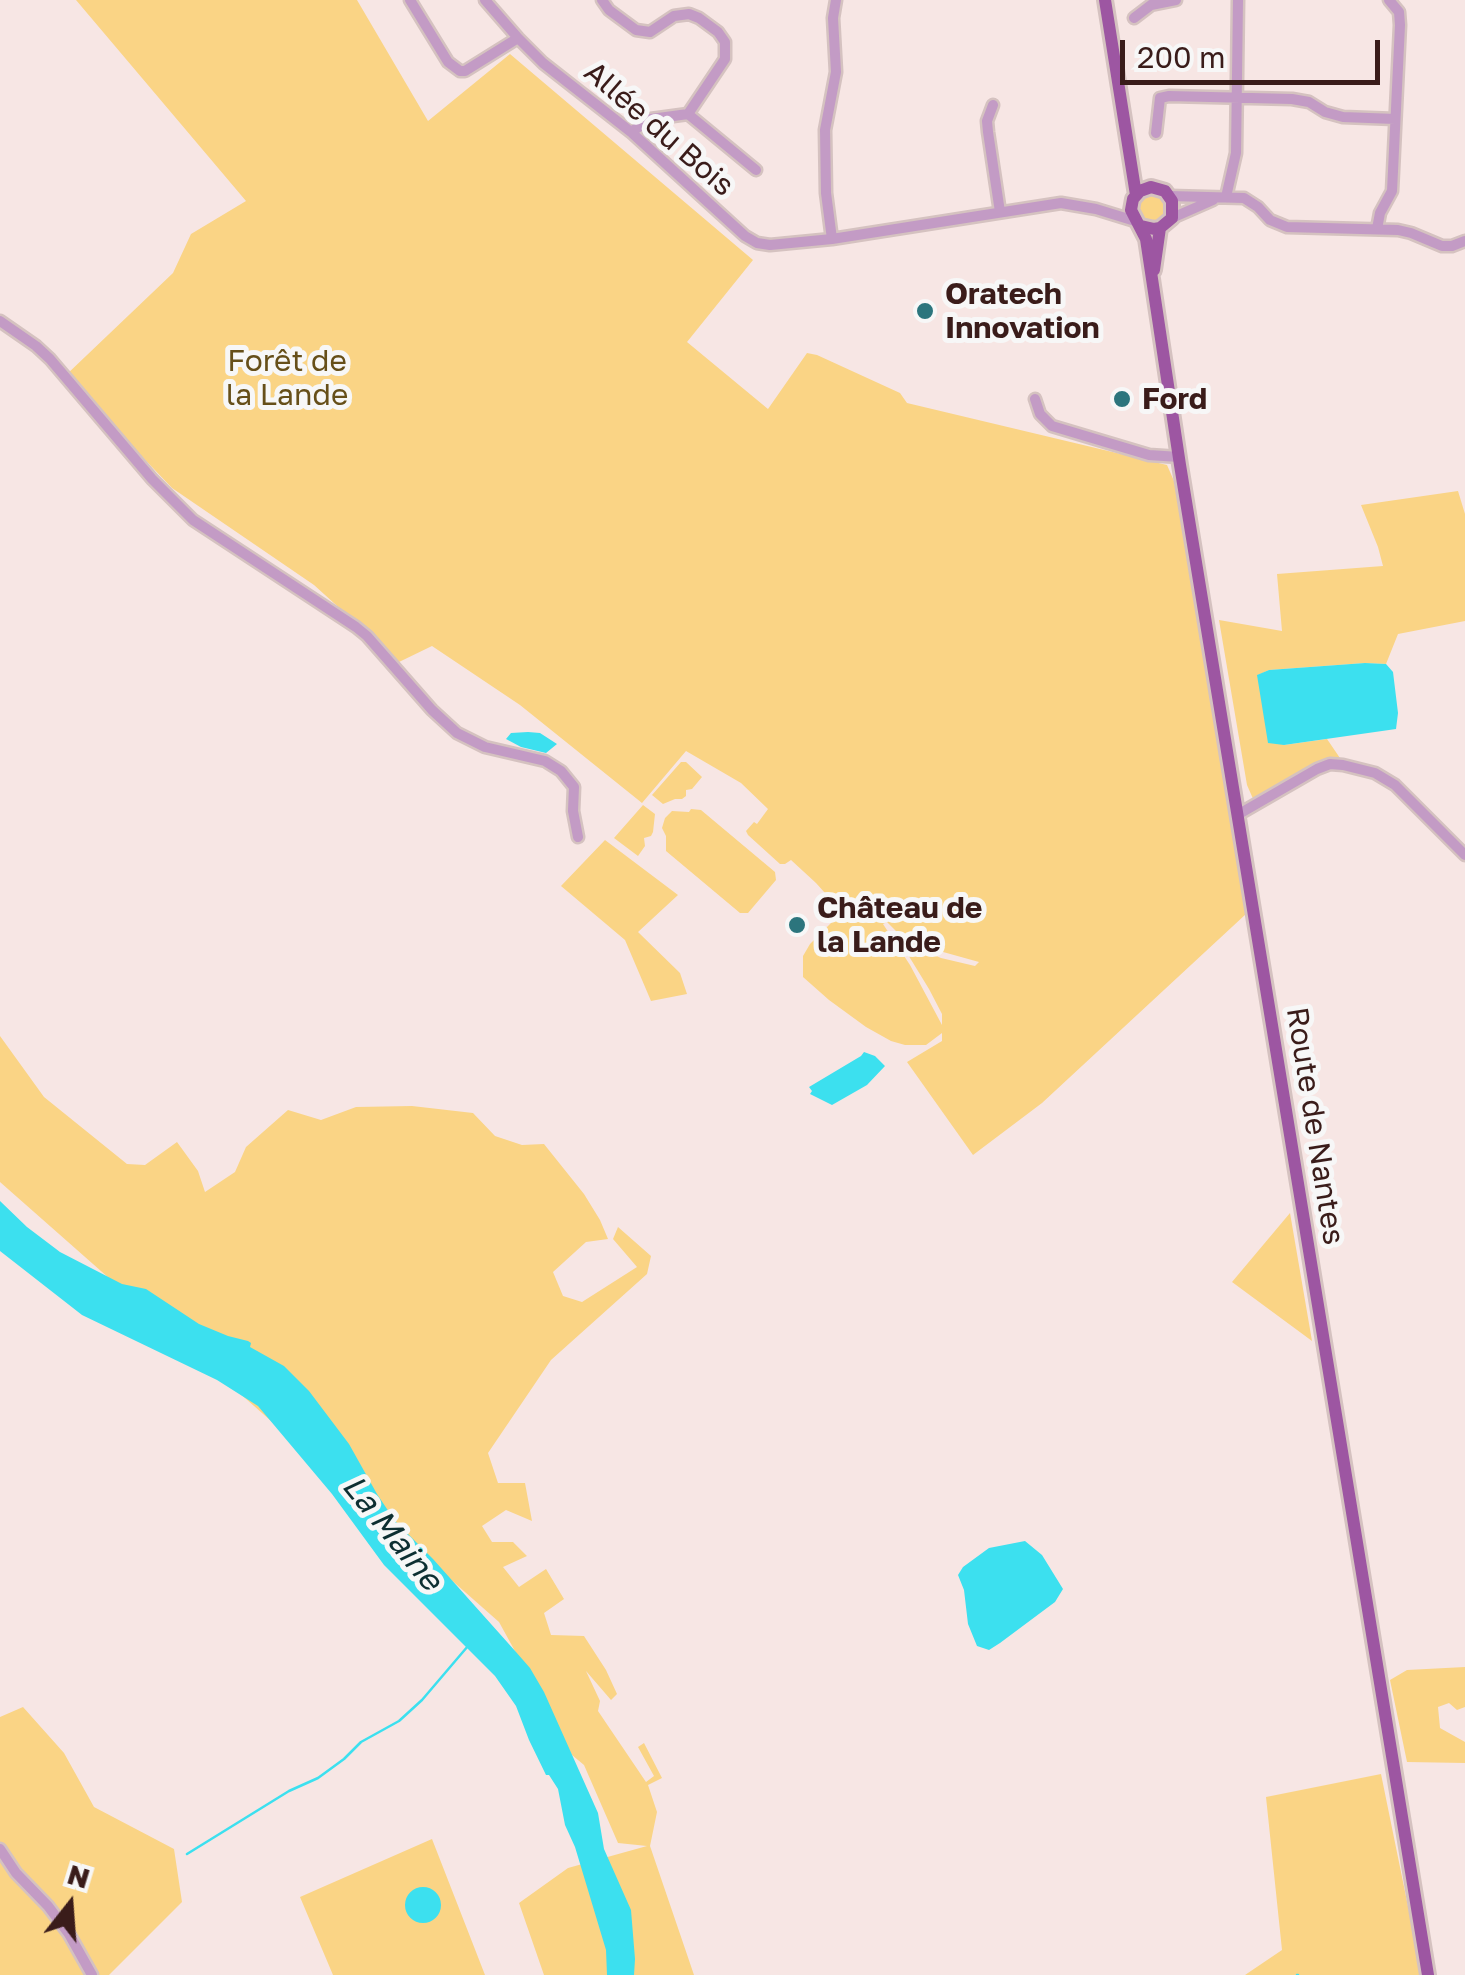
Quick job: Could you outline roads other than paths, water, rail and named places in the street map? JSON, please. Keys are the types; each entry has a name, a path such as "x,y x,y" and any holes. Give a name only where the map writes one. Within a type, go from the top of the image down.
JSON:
{"main road":[{"path":"1105,0 1130,154 1132,216 1154,230 1166,223 1174,206 1170,196 1158,188 1151,187 1134,199"},
{"path":"1130,154 1151,187"},
{"name":"Route de Nantes","path":"1138,223 1146,239 1428,1975"},
{"name":"Route de Nantes","path":"1152,284 1166,223"}],"street":[{"path":"410,0 448,62 460,71 518,38"},
{"name":"Allée du Bois","path":"485,0 543,63 631,132 745,236 758,243 828,239 1061,203 1096,208"},
{"path":"602,0 636,30 650,32 674,16 685,14 699,18 722,36 726,59 688,114"},
{"path":"828,239 826,130 836,72 836,0"},
{"path":"1134,18 1150,5 1176,0"},
{"path":"1166,223 1222,197 1236,153 1238,0"},
{"path":"1376,229 1392,190 1400,25 1397,2"},
{"path":"1156,133 1160,98 1302,100 1343,117 1395,119"},
{"path":"993,105 988,132 1000,212"},
{"path":"631,132 651,119 688,114 756,170"},
{"path":"1170,196 1244,198 1270,220 1287,227 1412,233 1442,246 1465,242"},
{"path":"1096,208 1113,209 1134,199"},
{"path":"1096,208 1138,223"},
{"path":"0,321 50,359 192,520 356,626 458,733 485,747 546,760 560,771 574,789 578,837"},
{"path":"1034,399 1040,414 1052,426 1149,455 1179,457"},
{"path":"1239,814 1317,770 1330,764 1343,765 1374,772 1395,785 1465,856"},
{"path":"0,1849 69,1934 92,1975"}],"water":[{"path":"1386,664 1393,672 1396,729 1284,745 1268,743 1257,675 1269,670"},
{"path":"511,733 540,733 557,744 546,753 506,739"},
{"path":"864,1052 885,1066 867,1085 832,1105 810,1094 809,1087"},
{"name":"La Maine","path":"0,1201 60,1252 122,1284 146,1289 199,1324 248,1341 250,1347 284,1366 309,1391 349,1444 395,1521 530,1668 544,1692 598,1813 604,1849 631,1910 634,1975 607,1975 606,1950 565,1825 558,1789 546,1775 516,1706 495,1676 384,1565 332,1494 258,1406 217,1380 82,1315 0,1251"},
{"path":"1025,1541 1042,1555 1063,1589 1055,1602 1000,1643 989,1650 977,1646 968,1624 958,1575 989,1548"},
{"path":"423,1887 436,1892 441,1905 436,1918 423,1923 410,1918 405,1905 410,1892"}],"waterway":[{"path":"187,1854 289,1791 318,1778 361,1742 399,1721 468,1646"}],"place":[{"name":"Oratech Innovation","path":"925,311"},
{"name":"Ford","path":"1122,399"},
{"name":"Château de la Lande","path":"797,925"}],"park label":[{"name":"Forêt de la Lande","path":"287,378"}]}
